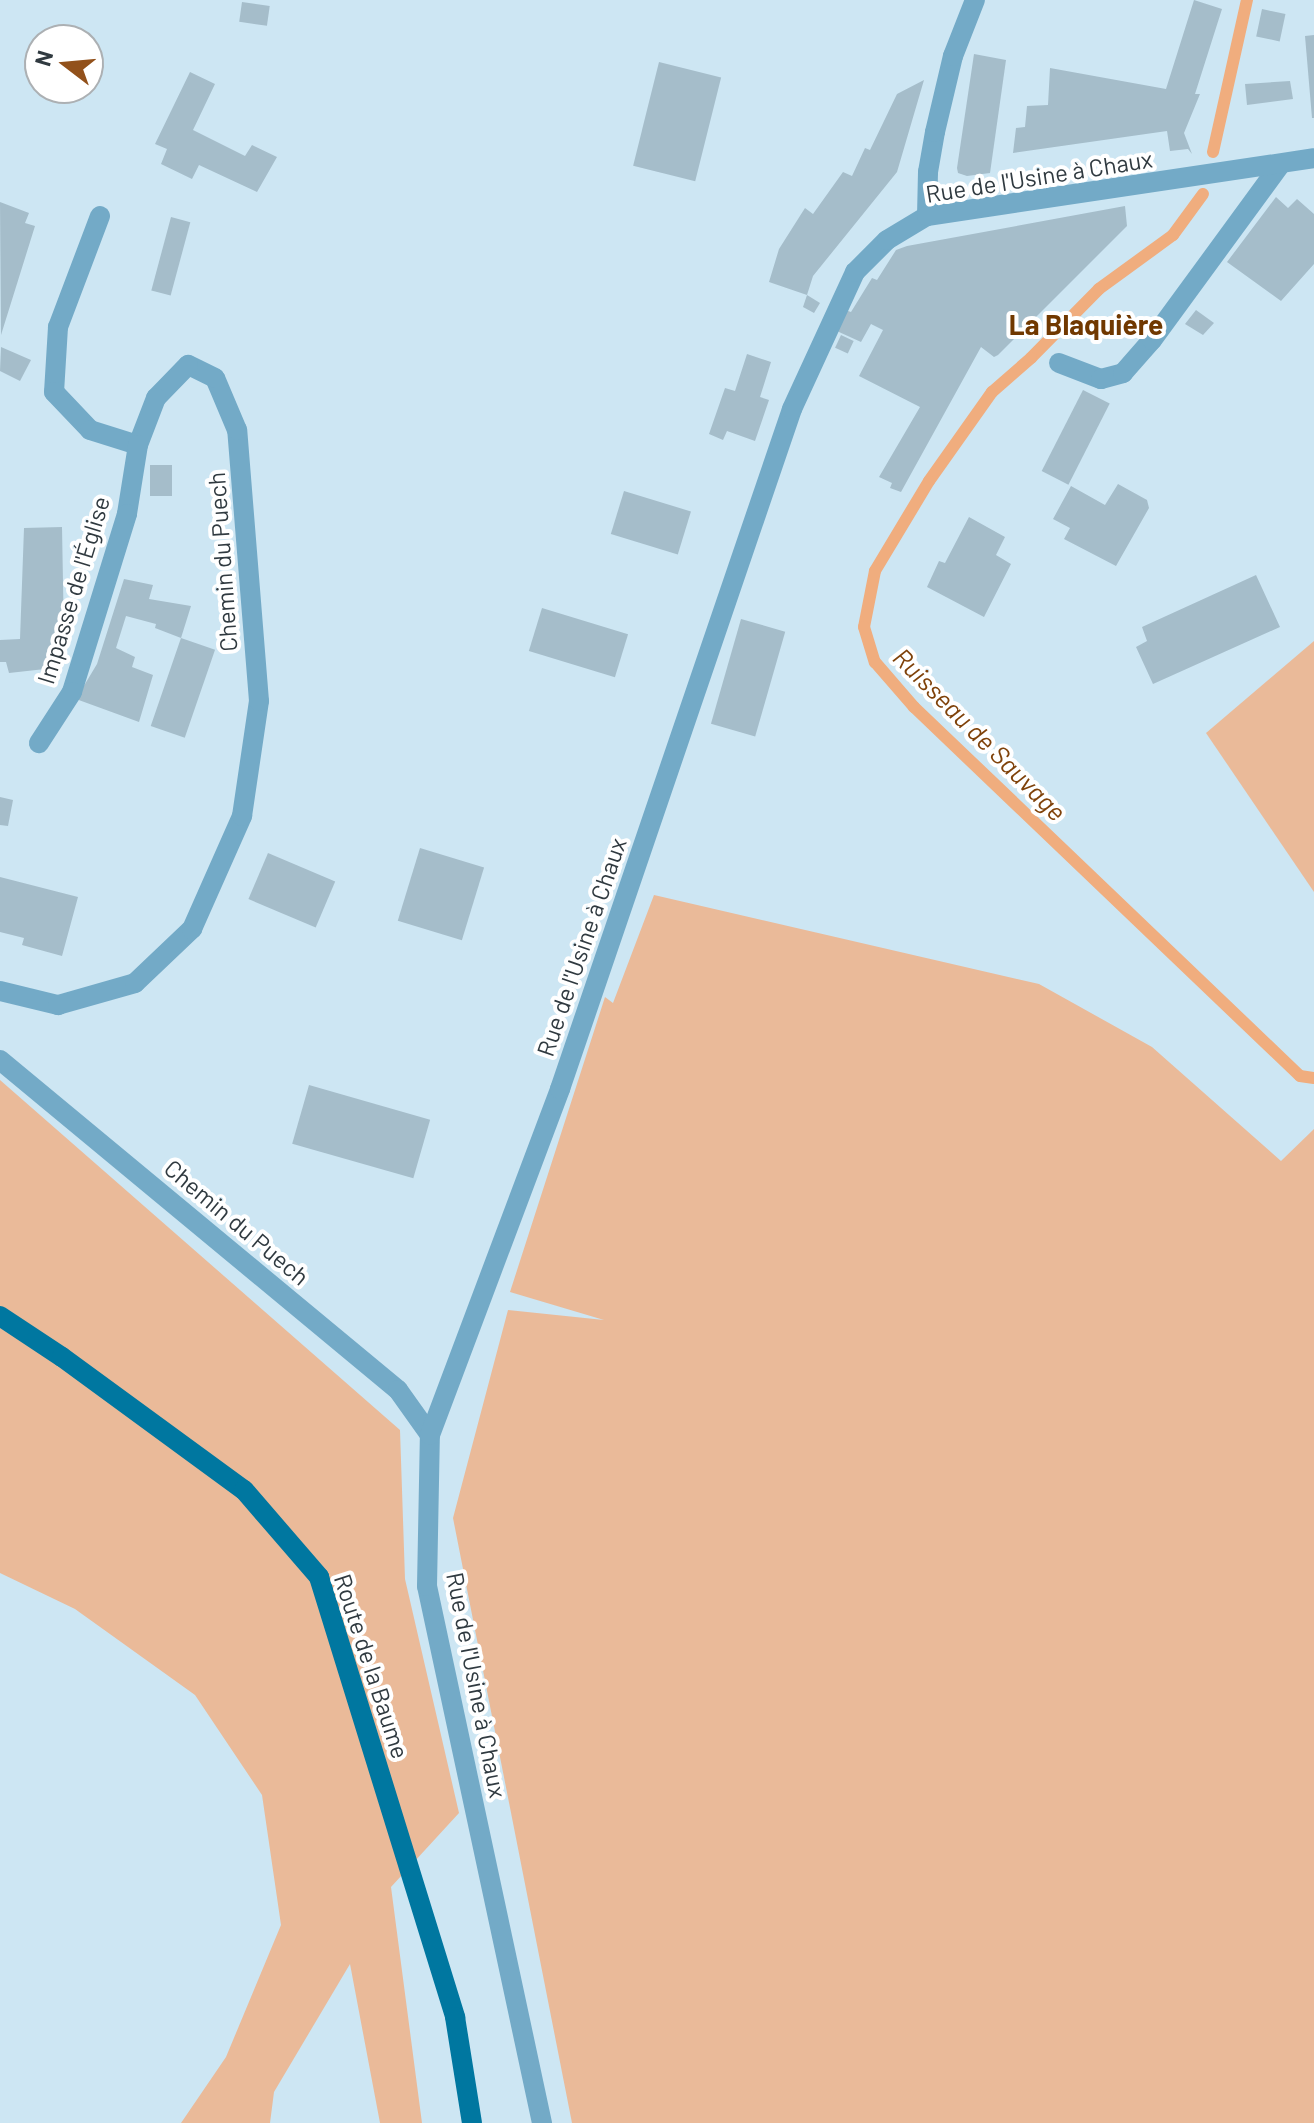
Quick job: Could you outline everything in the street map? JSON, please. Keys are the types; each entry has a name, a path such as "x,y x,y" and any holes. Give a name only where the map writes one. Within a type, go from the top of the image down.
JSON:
{"main road":[{"name":"Route de la Baume","path":"0,1316 62,1357 244,1490 319,1577 455,2017 472,2123"}],"street":[{"path":"927,216 928,172 935,132 953,56 975,0"},
{"name":"Rue de l'Usine à Chaux","path":"542,2123 427,1586 430,1435 560,1089 792,409 855,272 887,240 927,216 1314,158"},
{"path":"1059,363 1101,379 1123,373 1152,340 1281,164"},
{"path":"100,216 58,327 54,392 90,430 138,445"},
{"name":"Chemin du Puech","path":"0,991 58,1005 135,983 192,929 242,816 259,701 237,430 215,378 188,365 156,398 138,445"},
{"name":"Impasse de l'Église","path":"39,743 72,692 127,514 138,445"},
{"name":"Chemin du Puech","path":"0,1060 398,1390 430,1435"}],"shaded area":[{"path":"1314,641 1314,892 1206,733"},
{"path":"654,895 1039,984 1152,1047 1281,1161 1314,1129 1314,2123 572,2123 453,1518 508,1310 604,1320 510,1292 605,997 613,1003"},
{"path":"0,1080 400,1430 405,1579 459,1813 391,1887 422,2123 380,2123 350,1964 274,2092 270,2123 181,2123 226,2057 281,1925 262,1795 195,1695 75,1609 0,1573"}],"building":[{"path":"1194,0 1222,9 1195,94 1200,94 1184,133 1192,154 1188,149 1170,151 1167,131 1013,153 1016,128 1025,127 1027,106 1048,105 1050,68 1166,89"},
{"path":"242,2 270,6 267,26 239,22"},
{"path":"1262,9 1285,14 1280,41 1256,36"},
{"path":"1314,35 1314,118 1312,118 1305,36"},
{"path":"974,54 1006,60 990,173 967,176 958,173 957,168"},
{"path":"659,62 721,77 695,181 633,166"},
{"path":"190,72 215,84 193,130 245,156 252,145 277,157 257,192 199,165 192,179 161,164 167,149 155,144"},
{"path":"924,80 897,172 813,276 807,295 769,282 779,249 805,208 813,214 843,172 852,176 865,148 870,150 897,94"},
{"path":"1290,81 1293,99 1247,105 1245,84"},
{"path":"1276,197 1288,208 1297,199 1314,214 1314,264 1281,301 1227,262"},
{"path":"0,202 29,213 25,223 35,226 1,335"},
{"path":"1125,206 1127,226 998,355 994,357 981,347 901,492 890,488 892,483 879,477 920,407 859,376 883,330 871,324 861,342 839,332 835,329 845,310 851,312 872,278 877,280 896,250"},
{"path":"171,217 190,222 171,296 151,290"},
{"path":"807,295 820,303 814,313 803,307"},
{"path":"1196,310 1214,323 1203,335 1185,324"},
{"path":"841,335 854,341 848,354 835,348"},
{"path":"1,347 31,360 20,381 0,371"},
{"path":"747,354 771,362 760,397 769,400 755,441 727,431 723,440 709,434 725,388 735,391"},
{"path":"1083,390 1110,404 1068,485 1042,471"},
{"path":"150,465 172,465 172,496 150,496"},
{"path":"1118,484 1147,500 1149,508 1116,566 1064,539 1070,528 1053,519 1071,486 1105,505"},
{"path":"624,491 691,511 678,554 611,534"},
{"path":"969,517 1005,537 996,555 1011,564 984,617 927,587 939,561 945,563"},
{"path":"62,527 64,638 56,638 54,668 9,673 6,662 0,662 0,640 20,639 24,528"},
{"path":"1256,575 1280,627 1153,684 1136,647 1147,641 1142,627"},
{"path":"124,579 153,585 149,599 191,606 181,638 155,628 156,624 126,616 116,648 135,657 132,667 153,675 139,722 76,699 97,664"},
{"path":"542,608 628,634 615,677 529,651"},
{"path":"741,619 785,632 755,736 711,724"},
{"path":"181,638 215,650 185,738 151,726"},
{"path":"0,797 13,800 8,826 0,825"},
{"path":"420,848 484,868 462,940 398,921"},
{"path":"268,853 335,882 316,928 248,899"},
{"path":"0,877 78,897 62,956 22,945 24,938 0,932"},
{"path":"309,1085 430,1120 413,1178 292,1144"}],"waterway":[{"name":"Ruisseau de Sauvage","path":"1213,152 1247,0"},
{"name":"Ruisseau de Sauvage","path":"1203,194 1173,235 1099,289 1031,358 992,392 929,481 875,571 864,627 875,662 914,707 1300,1076 1314,1078"}],"district":[{"name":"La Blaquière","path":"1086,324"}]}
